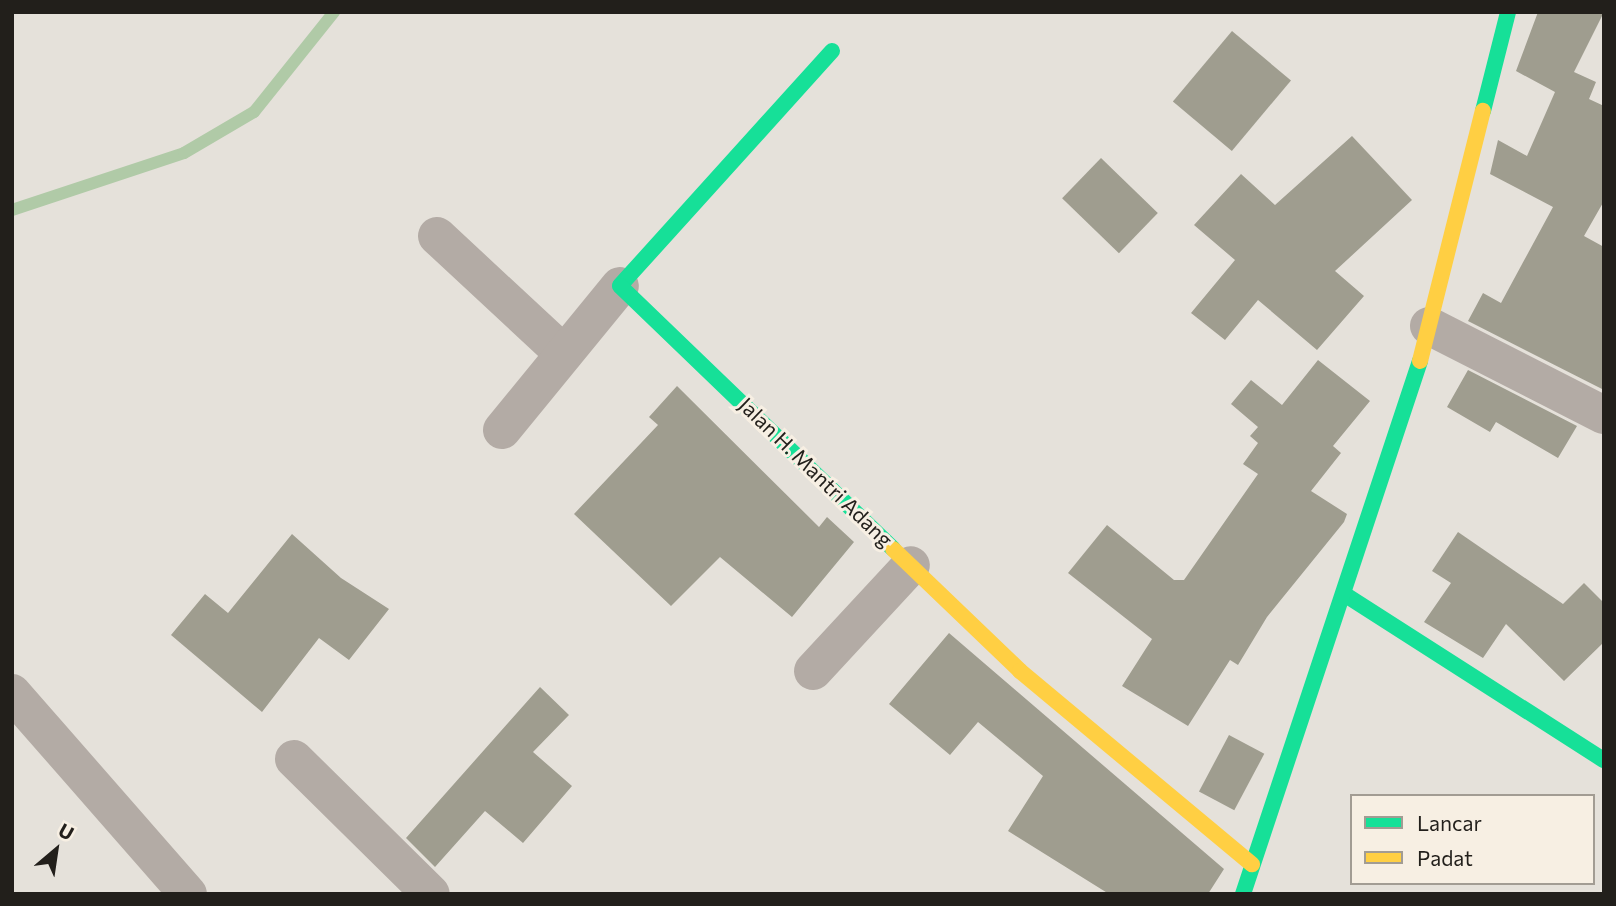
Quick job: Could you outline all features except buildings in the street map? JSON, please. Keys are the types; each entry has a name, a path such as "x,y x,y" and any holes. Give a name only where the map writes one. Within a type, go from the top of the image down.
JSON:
{"street":[{"path":"1243,894 1429,326 1508,12"},
{"path":"502,430 620,286 832,51"},
{"path":"436,236 564,354"},
{"name":"Jalan H. Mantri Adang","path":"620,286 1020,671 1252,864"},
{"path":"1429,326 1604,415"},
{"path":"813,671 911,565"},
{"path":"1343,594 1443,661 1566,730 1604,760"},
{"path":"12,693 188,894"},
{"path":"294,759 431,894"}],"waterway":[{"path":"12,210 184,153 254,112 334,12"}],"traffic: fast":[{"path":"1483,111 1508,12"},
{"path":"832,51 620,286 893,549"},
{"path":"1243,894 1420,361"},
{"path":"1344,594 1604,760"}],"traffic: slow":[{"path":"1420,361 1483,111"},
{"path":"893,549 1020,671 1252,864"}]}
